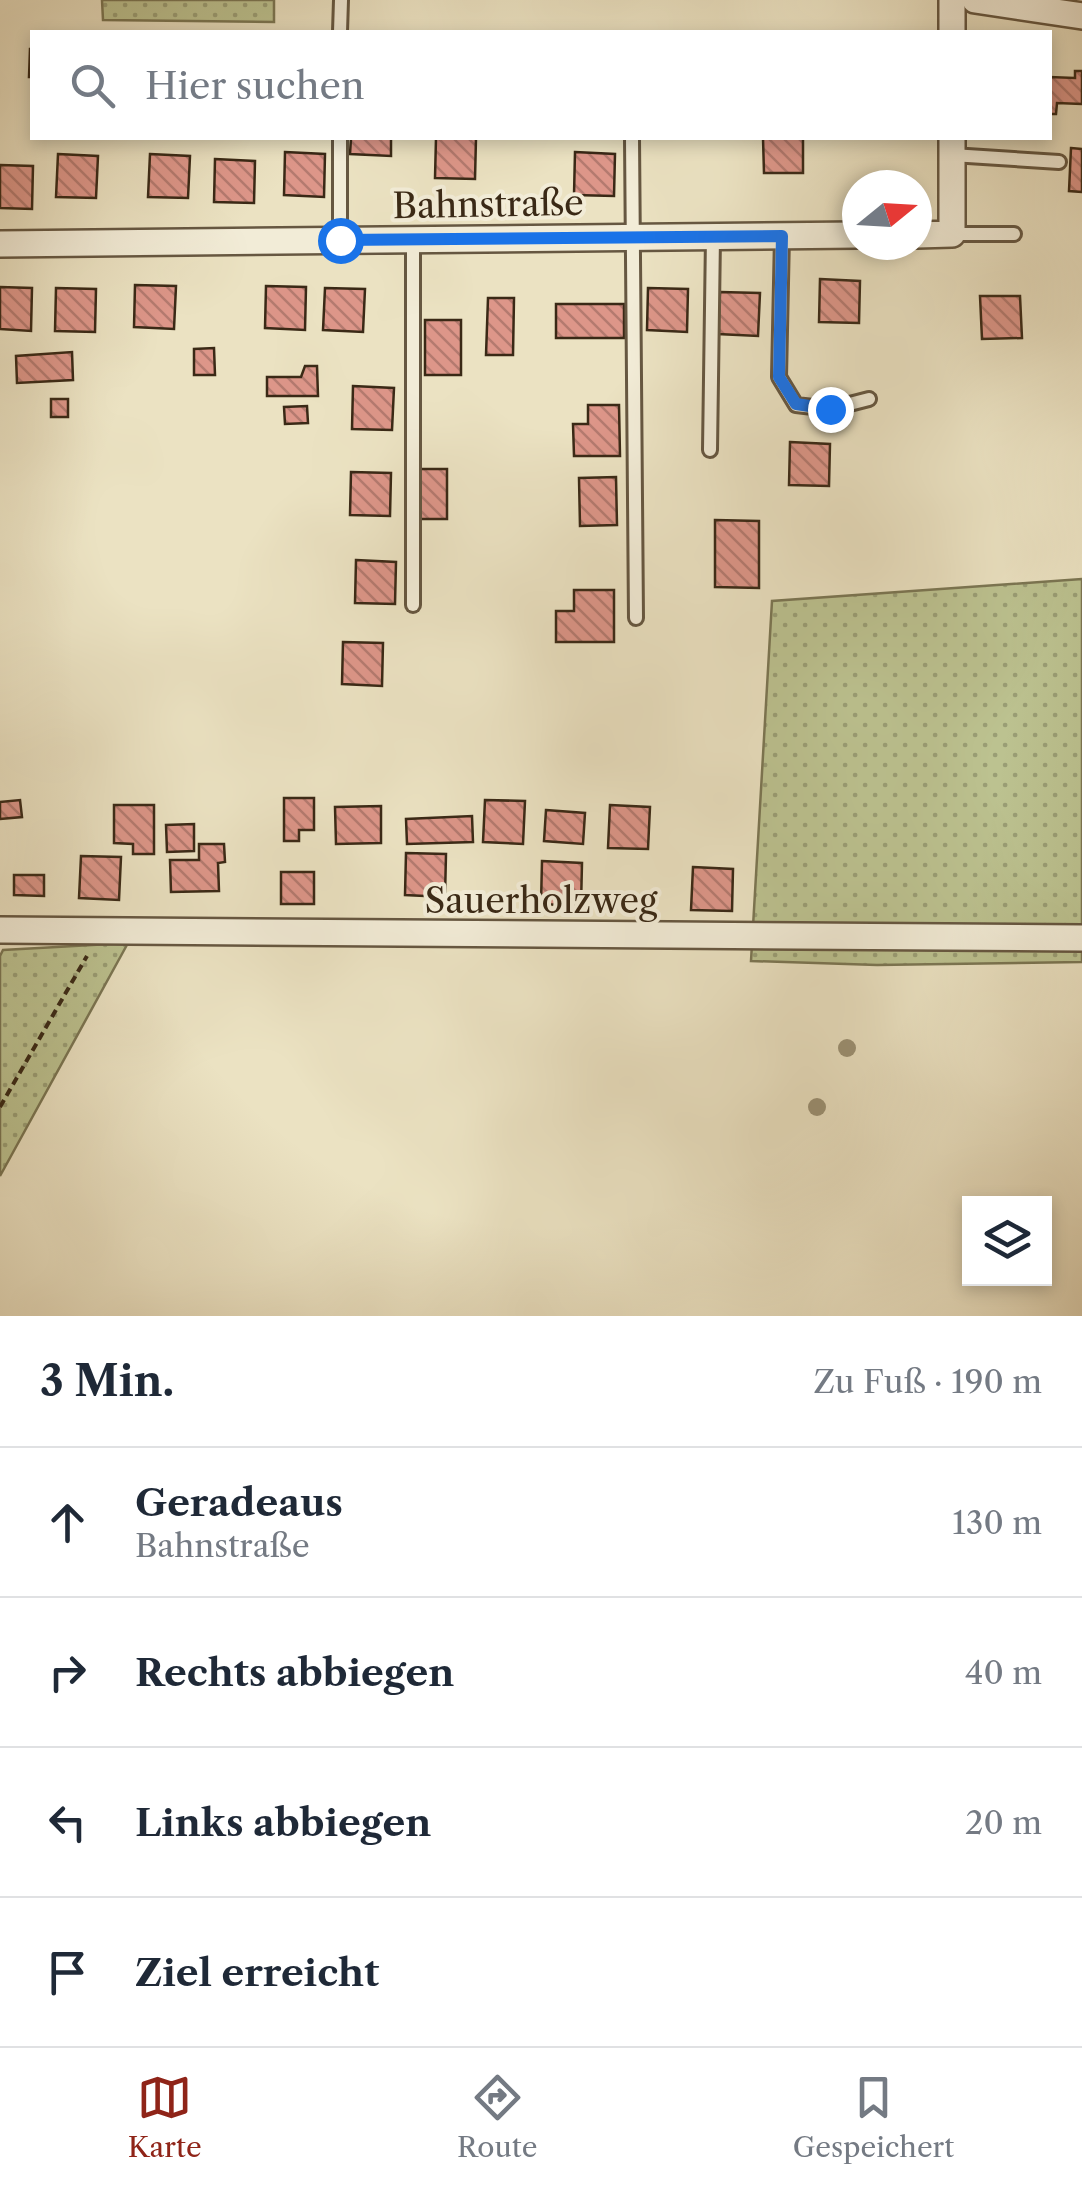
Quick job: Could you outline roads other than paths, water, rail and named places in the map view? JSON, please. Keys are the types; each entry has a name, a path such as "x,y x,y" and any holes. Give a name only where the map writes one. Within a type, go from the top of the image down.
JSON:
{"street":[{"path":"952,0 952,30"},
{"path":"975,0 1082,16"},
{"path":"932,234 952,234 952,146"},
{"name":"Bahnstraße","path":"0,244 842,235"},
{"name":"Sauerholzweg","path":"0,930 1082,938"}],"lane":[{"path":"340,0 340,30"},
{"path":"340,140 340,240"},
{"path":"632,140 636,618"},
{"path":"952,146 1060,162"},
{"path":"952,234 1014,234"},
{"path":"782,236 779,377 796,404 830,409 870,399"},
{"path":"710,450 713,237"},
{"path":"412,239 414,605"}]}
